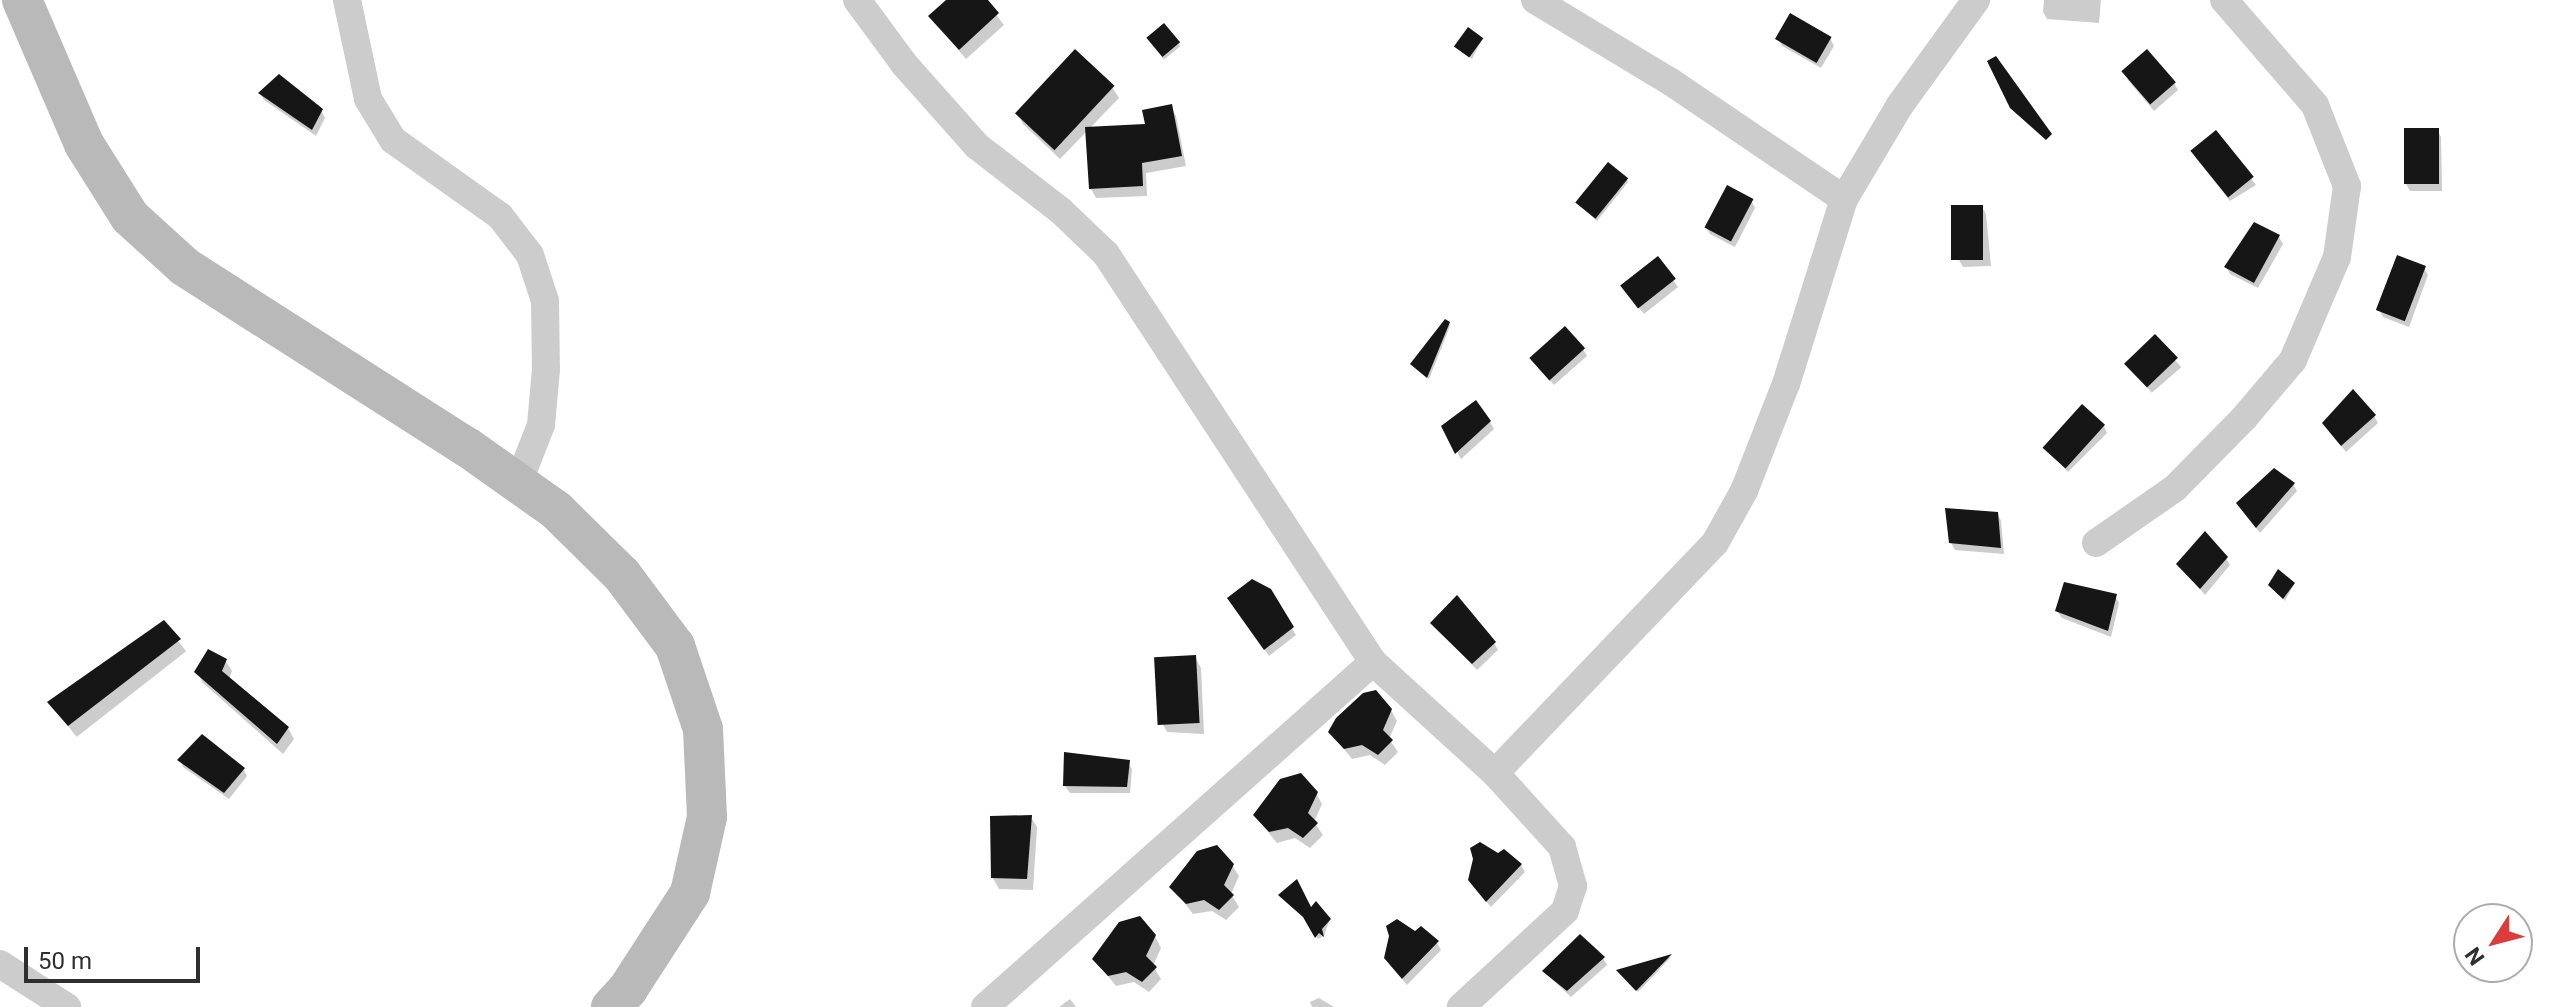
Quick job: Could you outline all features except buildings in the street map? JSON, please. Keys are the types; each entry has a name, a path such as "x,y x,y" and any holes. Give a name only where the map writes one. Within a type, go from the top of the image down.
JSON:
{"street":[{"path":"22,0 84,144 130,217 185,267 519,481 556,510 622,575 675,646 703,729 707,817 690,893 628,989 611,1007"},
{"path":"347,0 368,99 393,140 500,216 530,255 545,301 546,369 541,425 519,481"},
{"path":"857,0 905,65 977,146 1061,211 1106,254 1373,662 1495,773 1562,847 1573,886 1565,911 1461,1007"},
{"path":"1535,0 1671,82 1844,199"},
{"path":"1495,773 1715,543 1744,491 1786,384 1844,199 1900,105 1976,0"},
{"path":"2096,543 2175,488 2254,406 2293,360 2337,257 2347,186 2315,105 2224,0"},
{"path":"985,1007 1373,662"},
{"path":"0,964 67,1007"}]}
